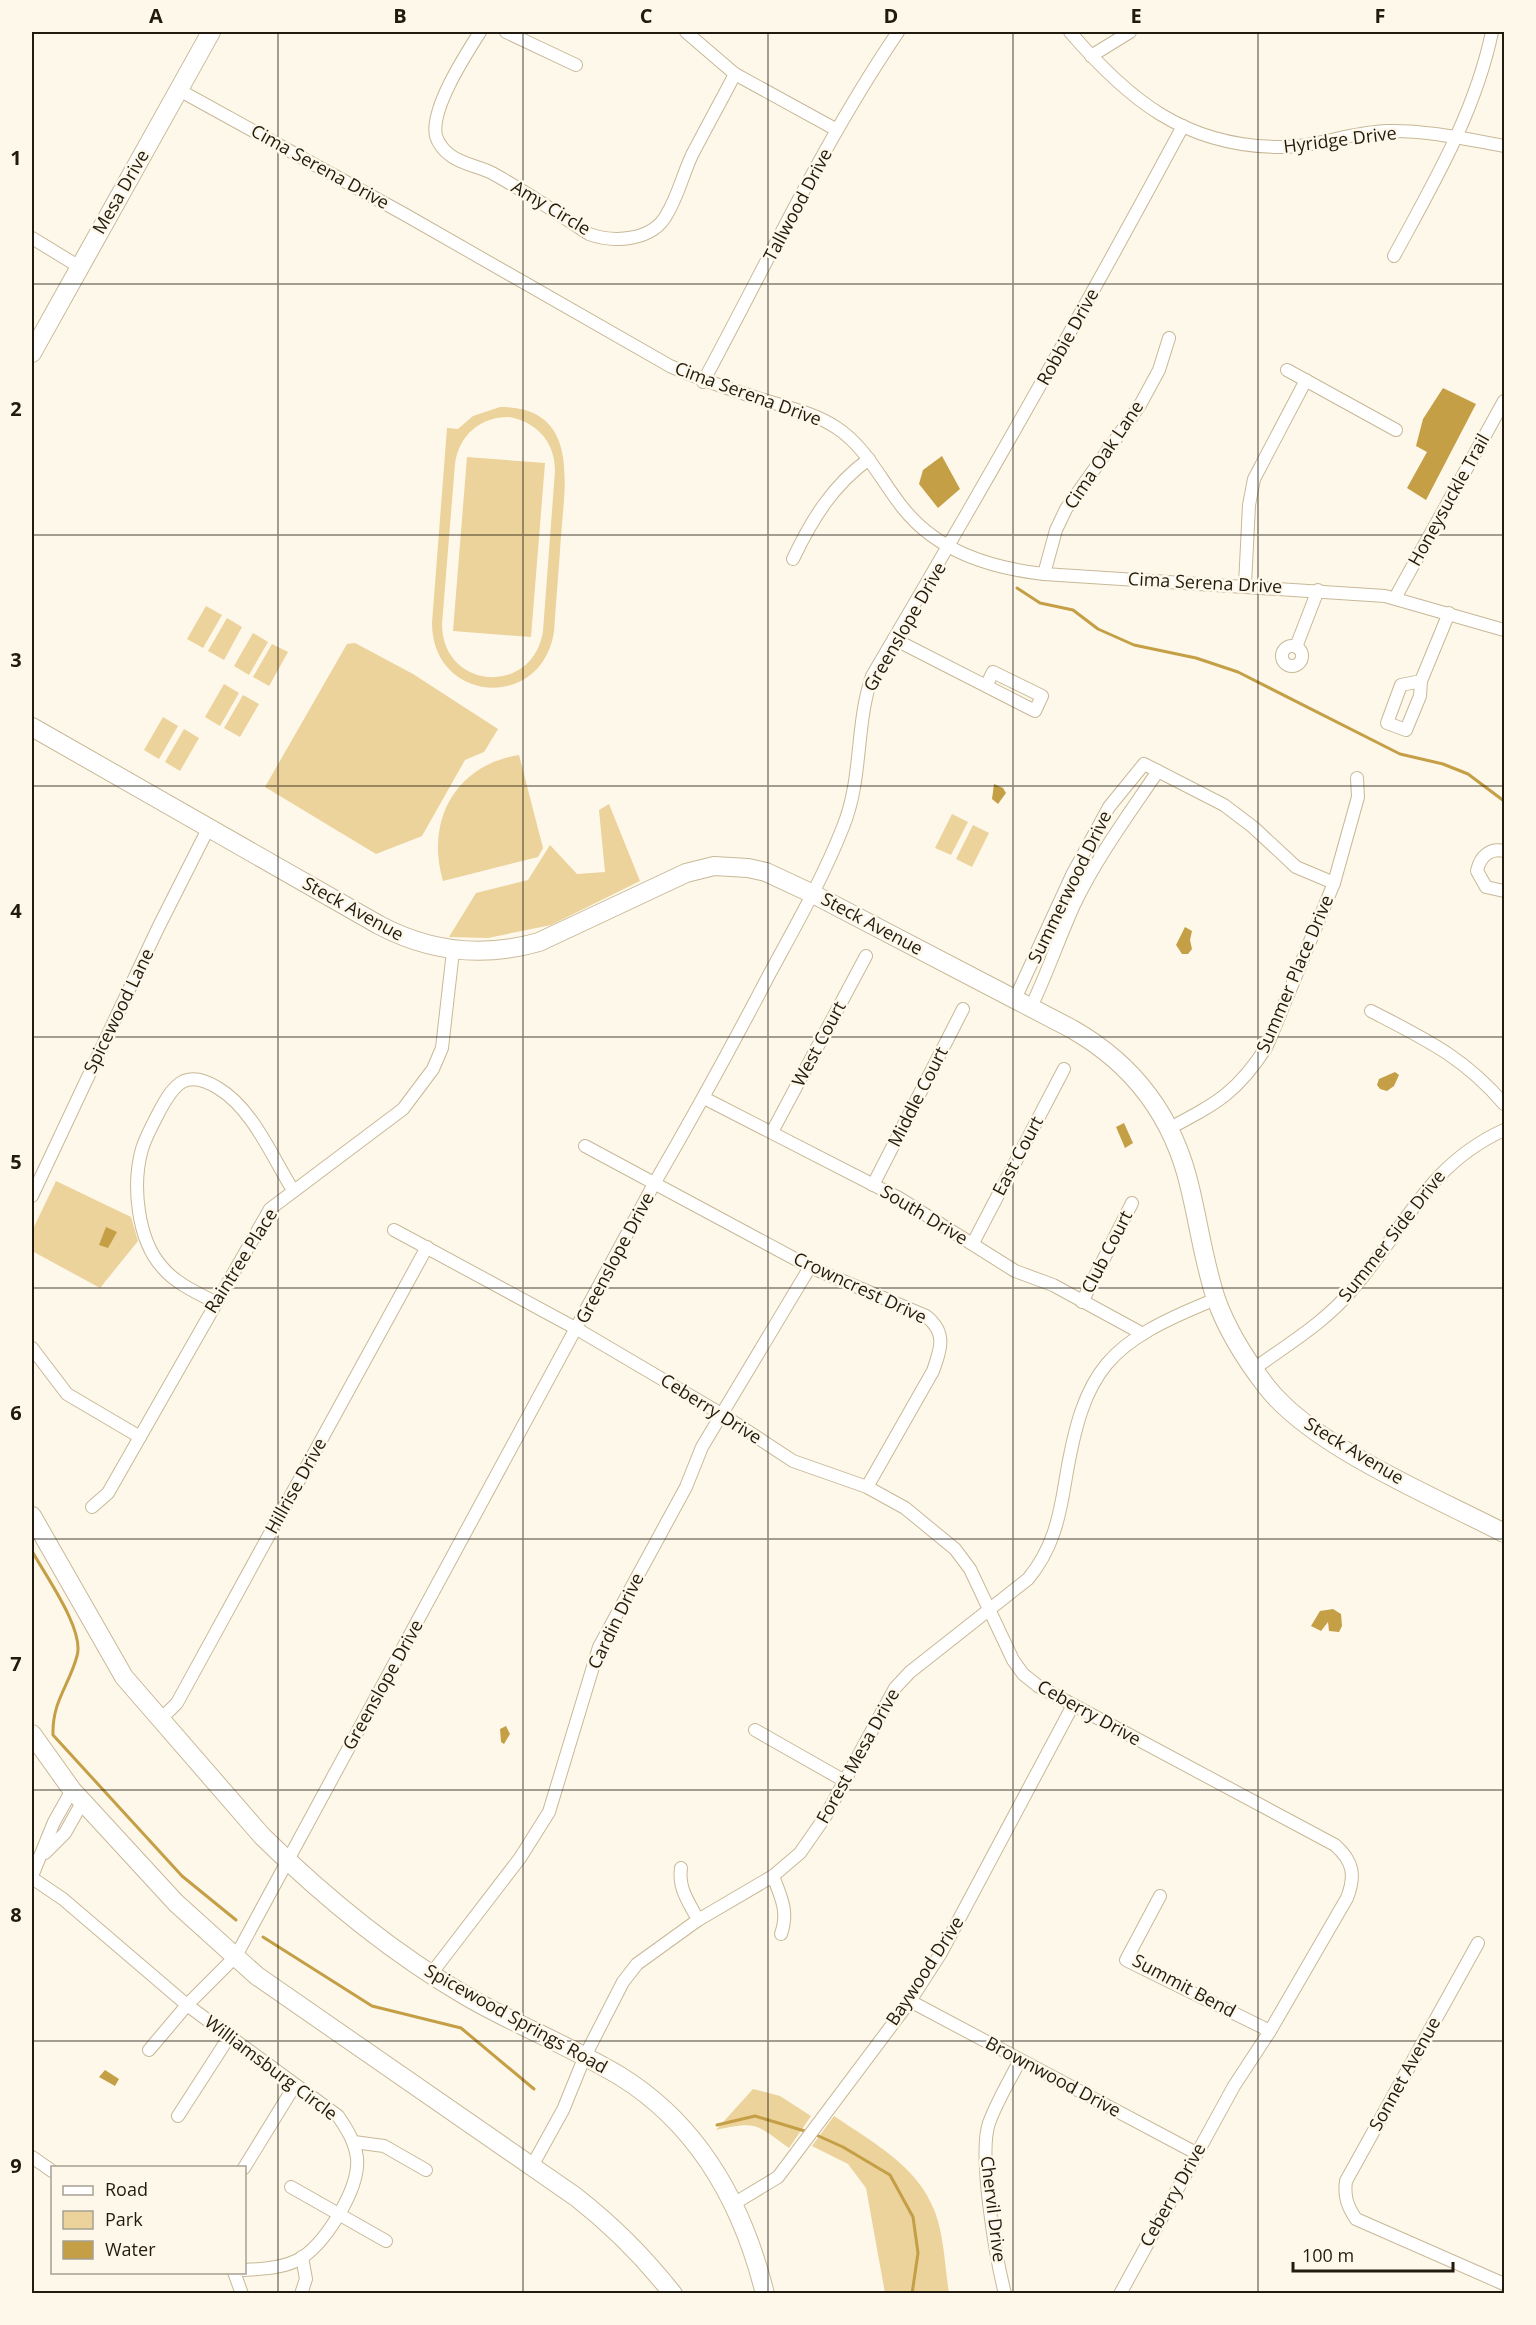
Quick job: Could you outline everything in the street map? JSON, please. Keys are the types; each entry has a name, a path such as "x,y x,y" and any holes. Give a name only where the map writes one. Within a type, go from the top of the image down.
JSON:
{"street":[{"name":"Mesa Drive","path":"32,353 78,266 211,32"},
{"name":"Amy Circle","path":"480,32 455,71 444,98 436,128 436,136 441,145 452,157 489,171 589,234 602,238 625,239 644,233 667,216 692,157 735,74"},
{"path":"506,32 576,65"},
{"path":"686,32 735,74 837,130"},
{"name":"Tallwood Drive","path":"703,382 837,130 867,78 898,32"},
{"name":"Hyridge Drive","path":"1070,32 1091,56 1144,106 1183,126 1221,139 1279,147 1387,131 1458,138 1504,146"},
{"path":"1091,56 1130,32"},
{"path":"1394,256 1458,138 1479,81 1492,32"},
{"name":"Cima Serena Drive","path":"178,90 404,214 633,346 703,382 820,418 854,441 903,508 922,529 950,547 990,565 1044,574 1245,585 1395,598 1504,630"},
{"name":"Robbie Drive","path":"950,547 1096,287 1183,126"},
{"path":"32,238 78,266"},
{"name":"Cima Oak Lane","path":"1044,574 1056,530 1066,509 1140,405 1159,370 1169,338"},
{"path":"1287,370 1396,430"},
{"path":"1245,585 1249,505 1254,479 1306,380"},
{"name":"Honeysuckle Trail","path":"1395,598 1504,401"},
{"path":"793,559 806,532 828,498 840,483 869,459"},
{"name":"Greenslope Drive","path":"149,2050 187,2005 236,1956 813,894 843,826 856,787 865,698 872,676 950,547"},
{"path":"1296,647 1318,590"},
{"path":"1421,681 1449,613"},
{"path":"894,639 986,686"},
{"name":"Steck Avenue","path":"32,727 395,934 416,942 453,951 497,951 539,942 686,873 714,866 766,872 813,894 1095,1042 1121,1063 1143,1086 1170,1128 1190,1186 1216,1299 1240,1349 1282,1403 1318,1432 1362,1459 1504,1533"},
{"name":"Summerwood Drive","path":"1015,999 1073,873 1109,807 1144,764 1158,771 1107,847 1074,905 1052,964 1031,1007"},
{"path":"1158,771 1224,805 1253,826 1296,867 1334,883"},
{"name":"Summer Place Drive","path":"1170,1128 1223,1099 1258,1061 1274,1030 1334,883 1358,797 1358,778"},
{"name":"Spicewood Lane","path":"32,1196 158,928 209,827"},
{"path":"1504,851 1492,851 1486,854 1477,871 1486,888 1504,891"},
{"name":"Raintree Place","path":"92,1507 108,1493 270,1209 390,1121 418,1091 433,1069 442,1048 453,951"},
{"name":"West Court","path":"772,1132 866,956"},
{"name":"Middle Court","path":"873,1185 963,1009"},
{"path":"1371,1011 1443,1048 1482,1077 1504,1104"},
{"name":"East Court","path":"973,1243 1064,1069"},
{"path":"215,1302 189,1288 163,1269 144,1235 138,1172 142,1149 170,1091 179,1082 199,1078 233,1099 249,1119 293,1190"},
{"name":"South Drive","path":"704,1098 899,1198 1015,1271 1053,1285 1143,1334"},
{"name":"Summer Side Drive","path":"1254,1369 1312,1328 1352,1291 1440,1173 1460,1155 1504,1130"},
{"name":"Crowncrest Drive","path":"585,1146 810,1267 926,1316 937,1325 941,1338 933,1371 867,1487"},
{"name":"Club Court","path":"1082,1302 1132,1203"},
{"name":"Ceberry Drive","path":"394,1230 577,1329 723,1414 793,1461 867,1487 905,1508 955,1550 970,1569 1013,1660 1023,1674 1072,1707 1335,1845 1348,1856 1354,1873 1347,1898 1270,2031 1234,2086 1120,2294"},
{"name":"Hillrise Drive","path":"160,1720 177,1703 427,1247"},
{"name":"Cardin Drive","path":"431,1974 520,1858 549,1812 599,1647 686,1486 702,1447 810,1267"},
{"name":"Forest Mesa Drive","path":"532,2166 563,2110 585,2056 623,1982 638,1964 698,1920 773,1876 800,1853 814,1835 895,1688 910,1672 1028,1579 1041,1563 1054,1538 1060,1516 1074,1430 1083,1404 1104,1365 1143,1334 1181,1313 1216,1299"},
{"path":"32,1348 67,1394 140,1437"},
{"name":"Spicewood Springs Road","path":"32,1516 124,1677 287,1860 362,1926 431,1974 504,2017 585,2056 622,2077 687,2135 714,2168 735,2203 758,2264 765,2294"},
{"name":"Baywood Drive","path":"735,2203 778,2177 910,2001 941,1953 1072,1707"},
{"path":"755,1730 843,1780"},
{"path":"32,1734 78,1795 176,1903 236,1956 282,1995 532,2166 615,2228 650,2264 673,2294"},
{"name":"Williamsburg Circle","path":"78,1795 54,1822 32,1877 63,1899 187,2005 338,2116 354,2142 357,2169 353,2186 338,2214 315,2247 302,2257 285,2265 246,2270"},
{"path":"681,1868 679,1881 682,1892 698,1920"},
{"path":"773,1876 786,1909 786,1920 781,1934"},
{"name":"Summit Bend","path":"1160,1896 1126,1960 1270,2031"},
{"name":"Sonnet Avenue","path":"1478,1943 1346,2181 1348,2208 1356,2219 1504,2284"},
{"name":"Brownwood Drive","path":"910,2001 1196,2153"},
{"path":"178,2116 229,2037"},
{"name":"Chervil Drive","path":"1005,2294 985,2165 986,2140 989,2123 1020,2060"},
{"path":"245,2166 295,2085"},
{"path":"354,2142 384,2146 426,2170"},
{"path":"32,2157 51,2170"},
{"path":"291,2187 386,2241"},
{"path":"301,2294 306,2279 302,2257"},
{"path":"235,2274 242,2294"}],"green space":[{"path":"500,407 526,410 544,420 556,434 562,451 565,471 554,632 545,658 529,676 510,685 488,688 467,682 449,669 437,650 432,623 447,428 458,429 473,416","holes":["509,417 536,429 548,442 554,461 543,631 536,652 523,667 507,675 489,677 471,673 456,662 446,646 442,624 455,464 461,444 466,436 480,424 499,418"]},
{"path":"467,457 545,463 531,637 453,631"},
{"path":"206,606 222,615 203,648 187,639"},
{"path":"227,618 242,627 224,660 208,651"},
{"path":"253,633 268,642 249,675 234,666"},
{"path":"355,643 413,674 498,729 484,752 465,760 422,836 376,854 265,787 347,644"},
{"path":"272,644 288,652 269,686 253,677"},
{"path":"224,684 239,693 220,726 205,717"},
{"path":"243,695 259,704 240,737 224,728"},
{"path":"163,717 178,726 159,759 144,750"},
{"path":"184,729 199,738 180,771 165,762"},
{"path":"519,755 543,848 538,857 443,881 438,837 451,799 463,783 478,770 497,761"},
{"path":"609,804 640,881 551,925 488,938 449,937 476,893 528,880 550,845 577,874 605,872 599,810"},
{"path":"952,814 968,822 951,855 935,848"},
{"path":"973,825 989,833 972,867 956,859"},
{"path":"56,1181 131,1217 138,1241 100,1288 32,1251 32,1231"},
{"path":"753,2089 780,2096 811,2116 789,2148 762,2129 749,2125 716,2130"},
{"path":"834,2116 906,2168 927,2196 935,2212 940,2231 949,2293 885,2293 866,2188 848,2164 812,2146"}],"water":[{"path":"1443,388 1476,404 1426,500 1407,488 1427,452 1416,446 1423,419"},
{"path":"942,456 960,489 938,508 919,484 923,470"},
{"path":"994,784 1003,788 1006,793 998,804 992,799"},
{"path":"1185,927 1192,931 1190,940 1192,949 1188,954 1182,954 1176,945"},
{"path":"1395,1072 1399,1075 1394,1086 1387,1091 1380,1089 1377,1085 1379,1079"},
{"path":"1124,1123 1133,1143 1125,1148 1116,1127"},
{"path":"106,1227 117,1232 108,1248 99,1245"},
{"path":"1333,1609 1341,1614 1342,1626 1339,1632 1329,1631 1328,1622 1321,1631 1311,1626 1320,1611"},
{"path":"506,1726 510,1734 504,1744 501,1742 500,1729"},
{"path":"105,2070 119,2079 115,2086 99,2077"}],"waterway":[{"path":"1017,588 1040,603 1073,610 1098,629 1134,645 1196,658 1238,672 1400,754 1443,764 1468,774 1504,801"},
{"path":"32,1551 70,1618 78,1645 74,1667 55,1713 53,1735 182,1876 236,1920"},
{"path":"263,1937 372,2006 461,2028 534,2089"},
{"path":"717,2125 755,2116 808,2132"},
{"path":"814,2134 843,2147 890,2175 913,2217 918,2253 912,2294"}]}
